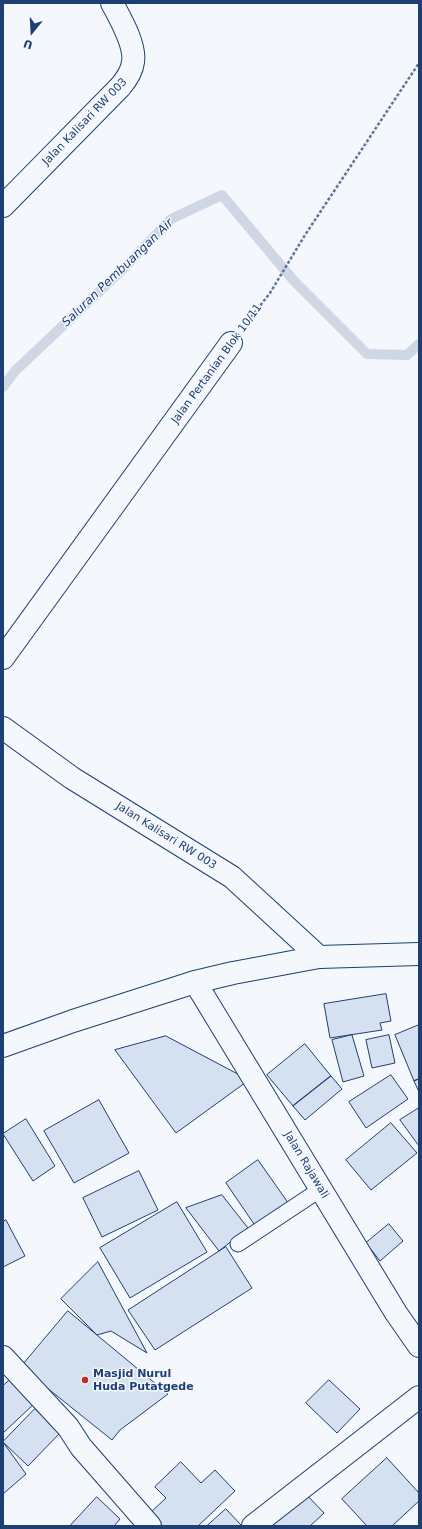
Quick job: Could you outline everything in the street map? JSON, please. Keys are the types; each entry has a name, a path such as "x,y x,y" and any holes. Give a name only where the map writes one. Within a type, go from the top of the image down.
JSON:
{"street":[{"name":"Jalan Kalisari RW 003","path":"3,206 120,87 129,75 133,63 134,50 112,3"},
{"name":"Jalan Pertanian Blok 10/11","path":"3,658 231,343"},
{"name":"Jalan Kalisari RW 003","path":"3,728 72,778 232,877 319,957"},
{"path":"3,1046 73,1021 196,982 319,957 419,954"},
{"name":"Jalan Rajawali","path":"196,982 396,1313 419,1346"},
{"path":"3,1357 68,1427 81,1447 150,1526"},
{"path":"252,1526 419,1397"}],"lane":[{"path":"238,1244 321,1189"}],"path":[{"name":"Jalan Pertanian Blok 10/11","path":"231,343 270,293 305,235 419,63"}],"building":[{"path":"386,994 391,1021 380,1023 382,1030 330,1038 324,1004"},
{"path":"419,1025 419,1079 414,1081 395,1035"},
{"path":"352,1035 364,1076 343,1082 332,1040"},
{"path":"389,1035 395,1063 372,1068 366,1040"},
{"path":"166,1036 249,1080 176,1133 115,1050"},
{"path":"305,1044 331,1076 293,1106 267,1075"},
{"path":"391,1075 408,1099 366,1128 349,1102"},
{"path":"331,1076 342,1089 305,1120 293,1106"},
{"path":"419,1079 419,1092 414,1081"},
{"path":"99,1100 129,1153 74,1183 44,1131"},
{"path":"419,1108 419,1146 400,1120"},
{"path":"26,1119 55,1166 33,1181 3,1134"},
{"path":"391,1123 417,1153 371,1190 346,1160"},
{"path":"258,1160 289,1204 256,1227 226,1183"},
{"path":"139,1171 158,1210 102,1237 83,1198"},
{"path":"222,1195 248,1228 219,1251 186,1208"},
{"path":"177,1202 207,1252 130,1298 100,1248"},
{"path":"6,1220 25,1256 3,1267 3,1222"},
{"path":"389,1224 403,1241 380,1261 366,1243"},
{"path":"226,1247 252,1288 155,1350 128,1310"},
{"path":"98,1262 147,1353 111,1331 97,1335 61,1299"},
{"path":"68,1311 168,1394 120,1430 112,1440 21,1367"},
{"path":"12,1378 35,1403 3,1433 3,1386"},
{"path":"329,1380 360,1409 337,1433 306,1403"},
{"path":"35,1409 61,1432 28,1466 3,1442"},
{"path":"3,1442 26,1474 3,1494"},
{"path":"387,1458 419,1493 419,1501 392,1526 367,1526 342,1499"},
{"path":"181,1462 201,1483 215,1470 235,1491 198,1526 163,1526 150,1513 166,1498 155,1487"},
{"path":"303,1491 324,1513 310,1526 267,1526"},
{"path":"97,1497 120,1519 114,1526 70,1526"},
{"path":"226,1509 241,1525 207,1526"}],"waterway":[{"name":"Saluran Pembuangan Air","path":"3,387 15,371 123,269 171,219 222,195 294,281 367,354 407,355 419,344"}],"place":[{"name":"Masjid Nurul Huda Putatgede","path":"85,1380"}]}
